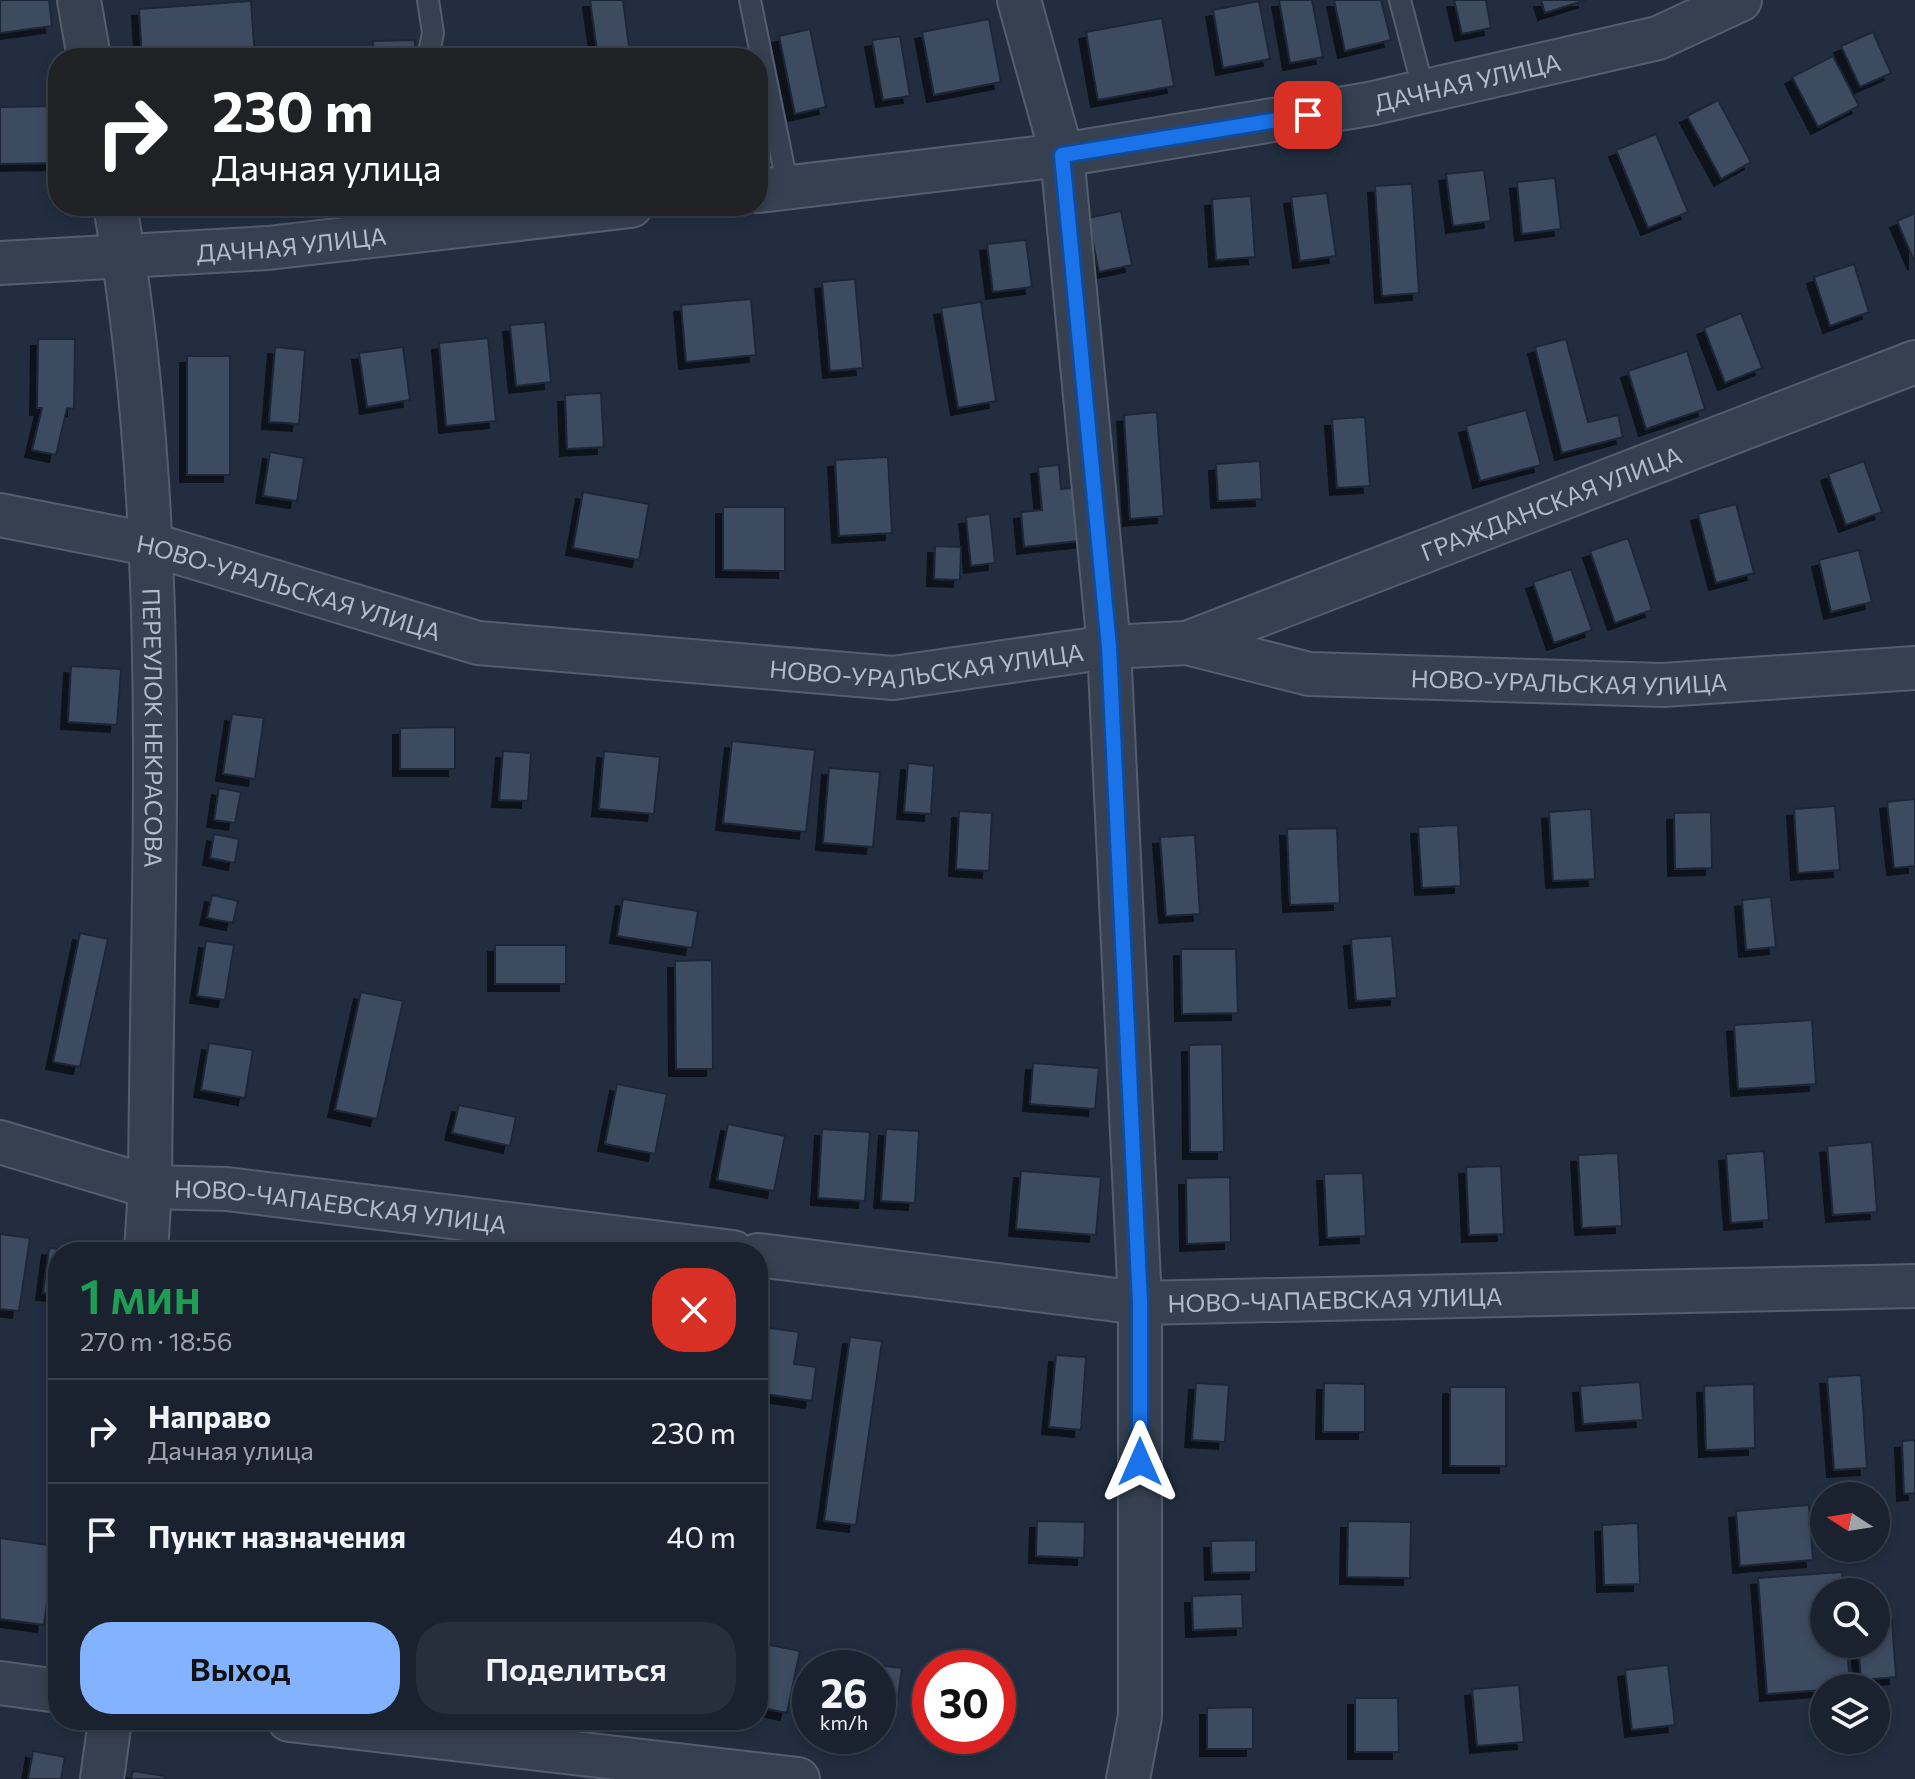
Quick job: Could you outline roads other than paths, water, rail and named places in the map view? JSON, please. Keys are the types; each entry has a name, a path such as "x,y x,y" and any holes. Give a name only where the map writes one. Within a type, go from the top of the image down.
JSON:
{"street":[{"path":"79,0 87,48"},
{"path":"1019,0 1062,155 1109,647 1140,1303 1140,1716 1128,1779"},
{"name":"ДАЧНАЯ УЛИЦА","path":"773,189 1062,155 1369,104 1658,38 1686,12 1740,0"},
{"name":"ПЕРЕУЛОК НЕКРАСОВА","path":"117,216 124,256 153,545 150,1187 147,1242"},
{"name":"ДАЧНАЯ УЛИЦА","path":"0,263 268,248 428,218 462,216"},
{"name":"ГРАЖДАНСКАЯ УЛИЦА","path":"1187,643 1915,362"},
{"name":"НОВО-УРАЛЬСКАЯ УЛИЦА","path":"0,515 153,545 478,643 893,678 1109,647 1187,643 1309,674 1663,685 1915,668"},
{"name":"НОВО-ЧАПАЕВСКАЯ УЛИЦА","path":"0,1142 150,1187 227,1189 653,1242"},
{"name":"НОВО-ЧАПАЕВСКАЯ УЛИЦА","path":"768,1256 1140,1303 1915,1286"},
{"path":"0,1683 48,1690"},
{"path":"102,1779 109,1730"},
{"path":"375,1730 798,1779"}],"lane":[{"path":"428,0 433,33 430,48"},
{"path":"750,0 756,48"},
{"path":"1400,0 1424,92"},
{"path":"768,148 773,189"}]}
